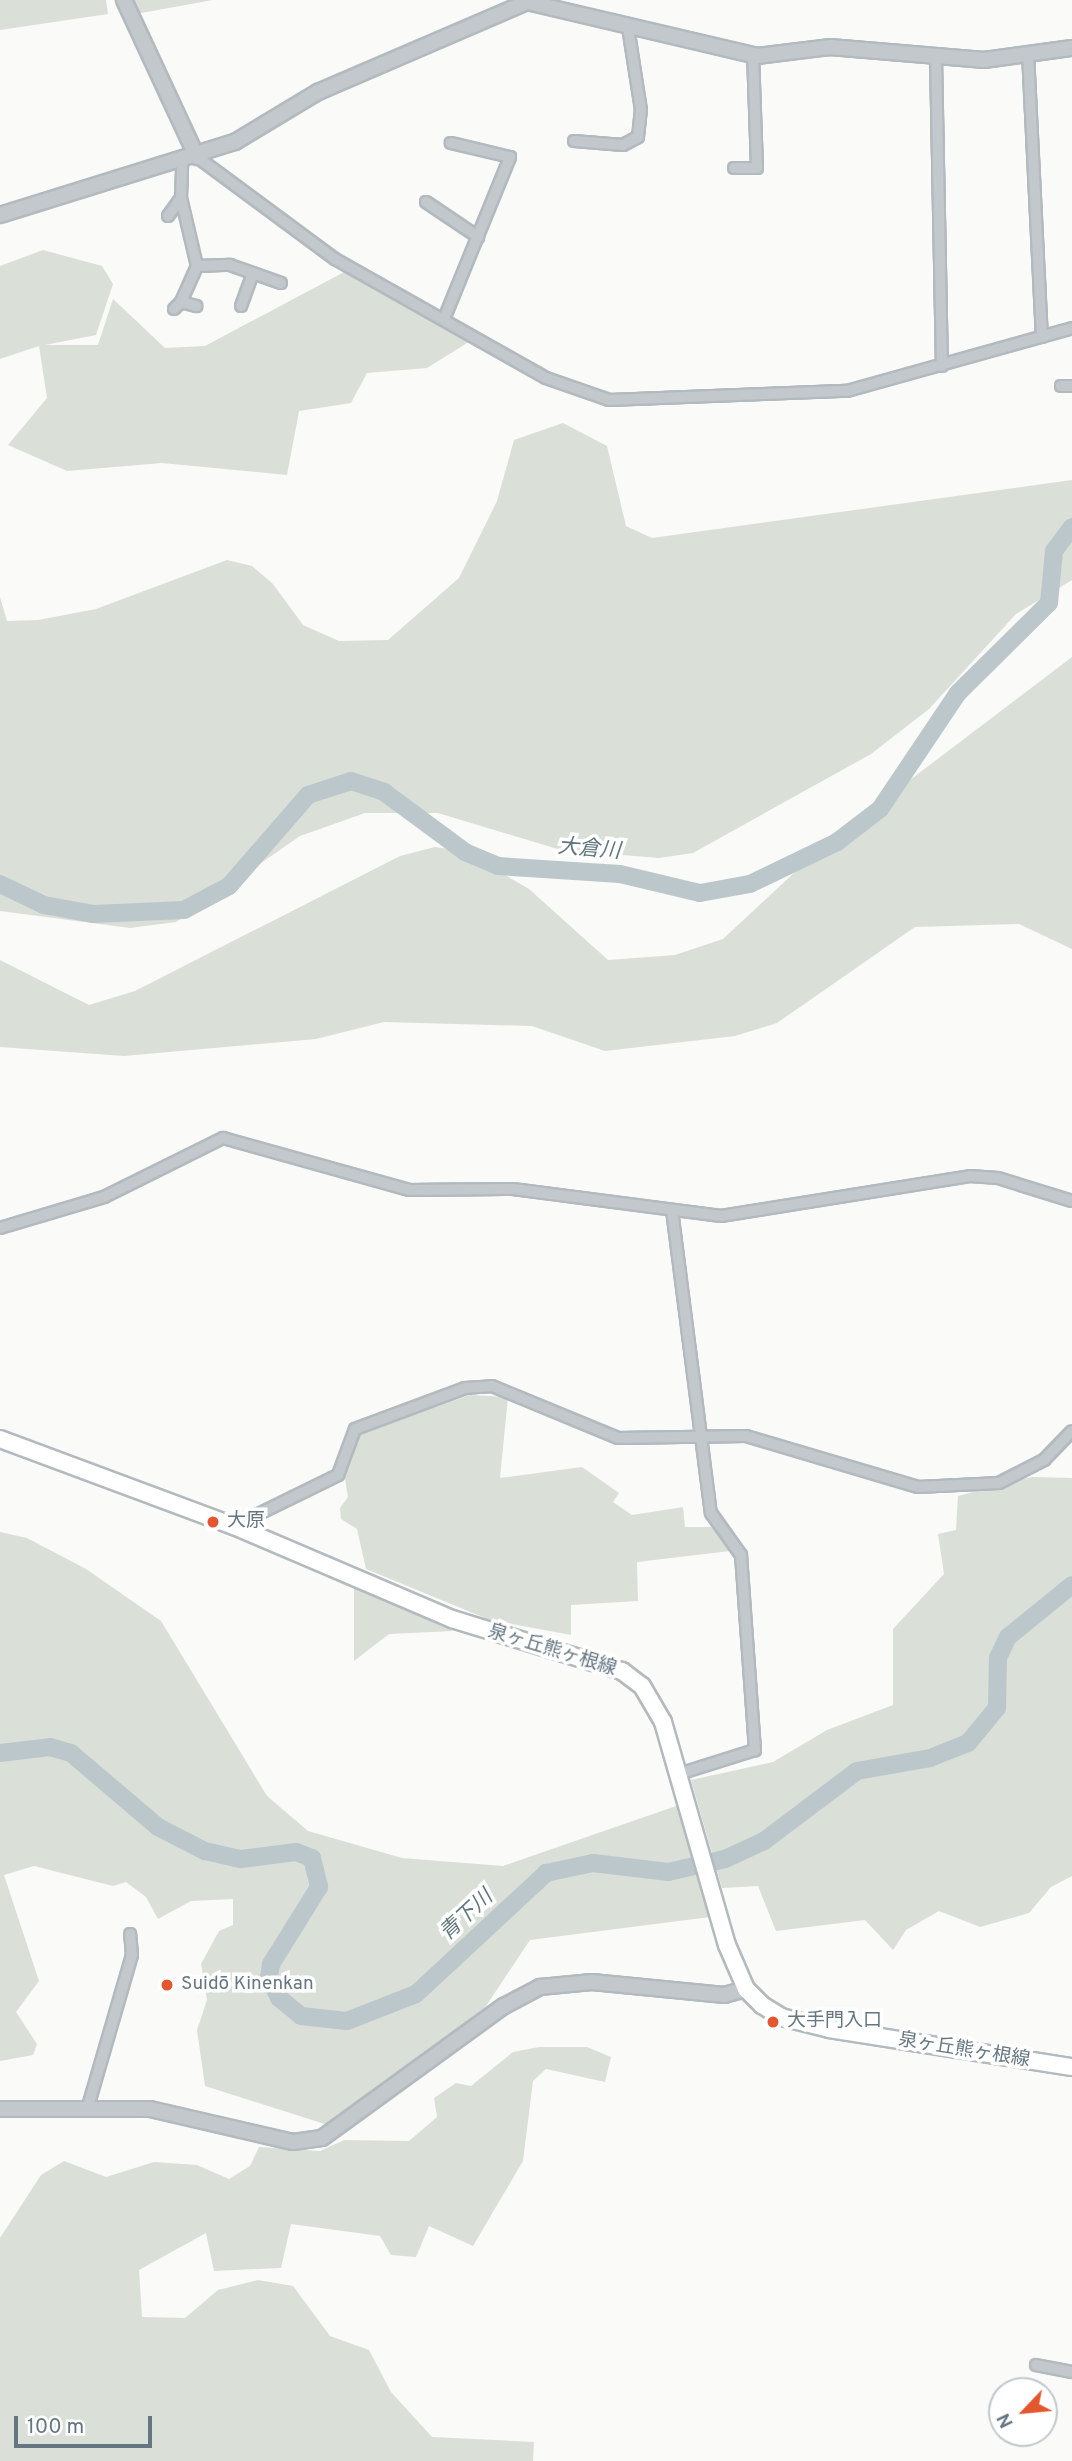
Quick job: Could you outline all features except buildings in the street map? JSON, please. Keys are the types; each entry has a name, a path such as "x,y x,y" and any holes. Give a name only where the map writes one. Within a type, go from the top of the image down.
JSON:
{"main road":[{"name":"泉ヶ丘熊ヶ根線","path":"0,1439 234,1526 452,1619 622,1671 654,1703 679,1774 718,1917 747,1989 781,2017 802,2024 1072,2067"}],"street":[{"path":"124,0 197,157 335,259 546,378 609,400 847,391 1072,328"},
{"path":"0,215 182,162 235,142 318,92 512,5 545,4 628,27 753,55 830,47 984,60 1072,48"},
{"path":"575,141 623,145 638,137 641,110 628,27"},
{"path":"1028,53 1042,337"},
{"path":"734,169 757,168 753,55"},
{"path":"936,57 942,366"},
{"path":"444,319 510,157 451,143"},
{"path":"182,162 181,198 197,267 178,306 196,306"},
{"path":"168,216 181,198"},
{"path":"426,202 478,237"},
{"path":"197,267 230,265 281,283"},
{"path":"241,306 253,273"},
{"path":"0,1227 104,1197 223,1138 409,1190 513,1189 672,1210 764,1214 970,1176 998,1178 1072,1201"},
{"path":"672,1210 711,1513 741,1555 755,1750 679,1774"},
{"path":"234,1526 338,1475 355,1429 465,1388 492,1386 618,1438 746,1436 918,1487 974,1489 1026,1472 1072,1431"},
{"path":"87,2110 132,1955 130,1934"},
{"path":"0,2109 150,2109 293,2143 322,2138 504,2006 540,1987 592,1983 724,1995 747,1989"},
{"path":"1037,2365 1072,2372"}],"shaded area":[{"path":"0,0 106,0 108,14 0,30"},
{"path":"127,0 213,0 130,15"},
{"path":"43,250 102,266 113,284 96,335 45,345 98,345 113,299 165,348 205,346 346,271 472,340 427,368 367,373 351,403 299,411 287,475 162,463 67,471 8,445 47,398 39,346 0,359 0,266"},
{"path":"563,423 607,446 626,526 652,538 1072,480 1072,580 1016,614 929,709 871,754 693,853 659,858 561,850 438,813 365,813 300,836 176,922 130,928 0,911 0,597 7,621 38,620 96,609 227,560 252,566 273,584 303,625 339,641 388,640 459,578 497,501 514,440"},
{"path":"1072,657 1072,949 1019,924 915,927 777,1023 735,1036 605,1051 532,1026 384,1022 316,1039 124,1056 0,1047 0,960 89,1005 135,991 400,856 435,847 466,852 529,889 608,960 675,955 723,939 823,846"},
{"path":"470,1395 508,1397 500,1478 582,1467 619,1493 613,1502 632,1515 683,1507 685,1527 712,1527 730,1551 637,1562 638,1601 571,1605 571,1635 490,1620 366,1569 357,1529 341,1519 340,1508 348,1497 344,1473 359,1434"},
{"path":"1032,1477 1072,1478 1072,1876 1051,1887 1029,1913 980,1927 939,1911 906,1930 893,1950 865,1920 776,1931 758,1886 722,1888 691,1780 773,1762 827,1730 893,1705 893,1629 944,1574 938,1534 956,1530 958,1496"},
{"path":"0,1532 27,1538 86,1569 161,1621 267,1796 308,1831 402,1858 503,1866 679,1805 710,1917 530,1940 484,2009 331,2126 205,2086 197,2030 207,2000 201,1964 219,1931 233,1925 233,1899 191,1901 158,1919 146,1897 126,1882 113,1886 34,1866 4,1875 39,1981 16,2012 37,2044 33,2055 0,2061"},
{"path":"354,1585 453,1631 389,1634 354,1661"},
{"path":"539,2047 587,2047 611,2057 605,2082 546,2069 533,2081 523,2161 473,2246 429,2226 416,2257 391,2255 380,2236 291,2224 281,2268 214,2271 206,2233 139,2270 142,2317 185,2318 218,2290 258,2280 293,2286 330,2336 369,2350 391,2392 432,2437 534,2442 533,2461 0,2461 0,2238 41,2175 64,2161 106,2177 154,2162 197,2165 229,2179 250,2166 259,2147 320,2151 344,2140 409,2141 437,2117 434,2098 456,2083 471,2086 513,2052"}],"waterway":[{"name":"大倉川","path":"0,884 44,905 94,914 184,910 229,886 308,795 351,781 384,792 465,852 498,866 620,874 700,893 750,884 837,842 880,809 958,693 1049,603 1054,551 1072,527"},
{"name":"青下川","path":"0,1753 50,1747 71,1753 158,1827 205,1851 241,1859 296,1852 312,1858 319,1887 271,1964 269,1978 279,1998 301,2016 347,2021 416,1994 546,1873 593,1863 668,1872 725,1859 764,1841 857,1771 930,1758 968,1743 997,1708 998,1658 1008,1637 1072,1585"}],"place":[{"name":"大原","path":"213,1522"},
{"name":"Suidō Kinenkan","path":"167,1985"},
{"name":"大手門入口","path":"773,2022"}]}
